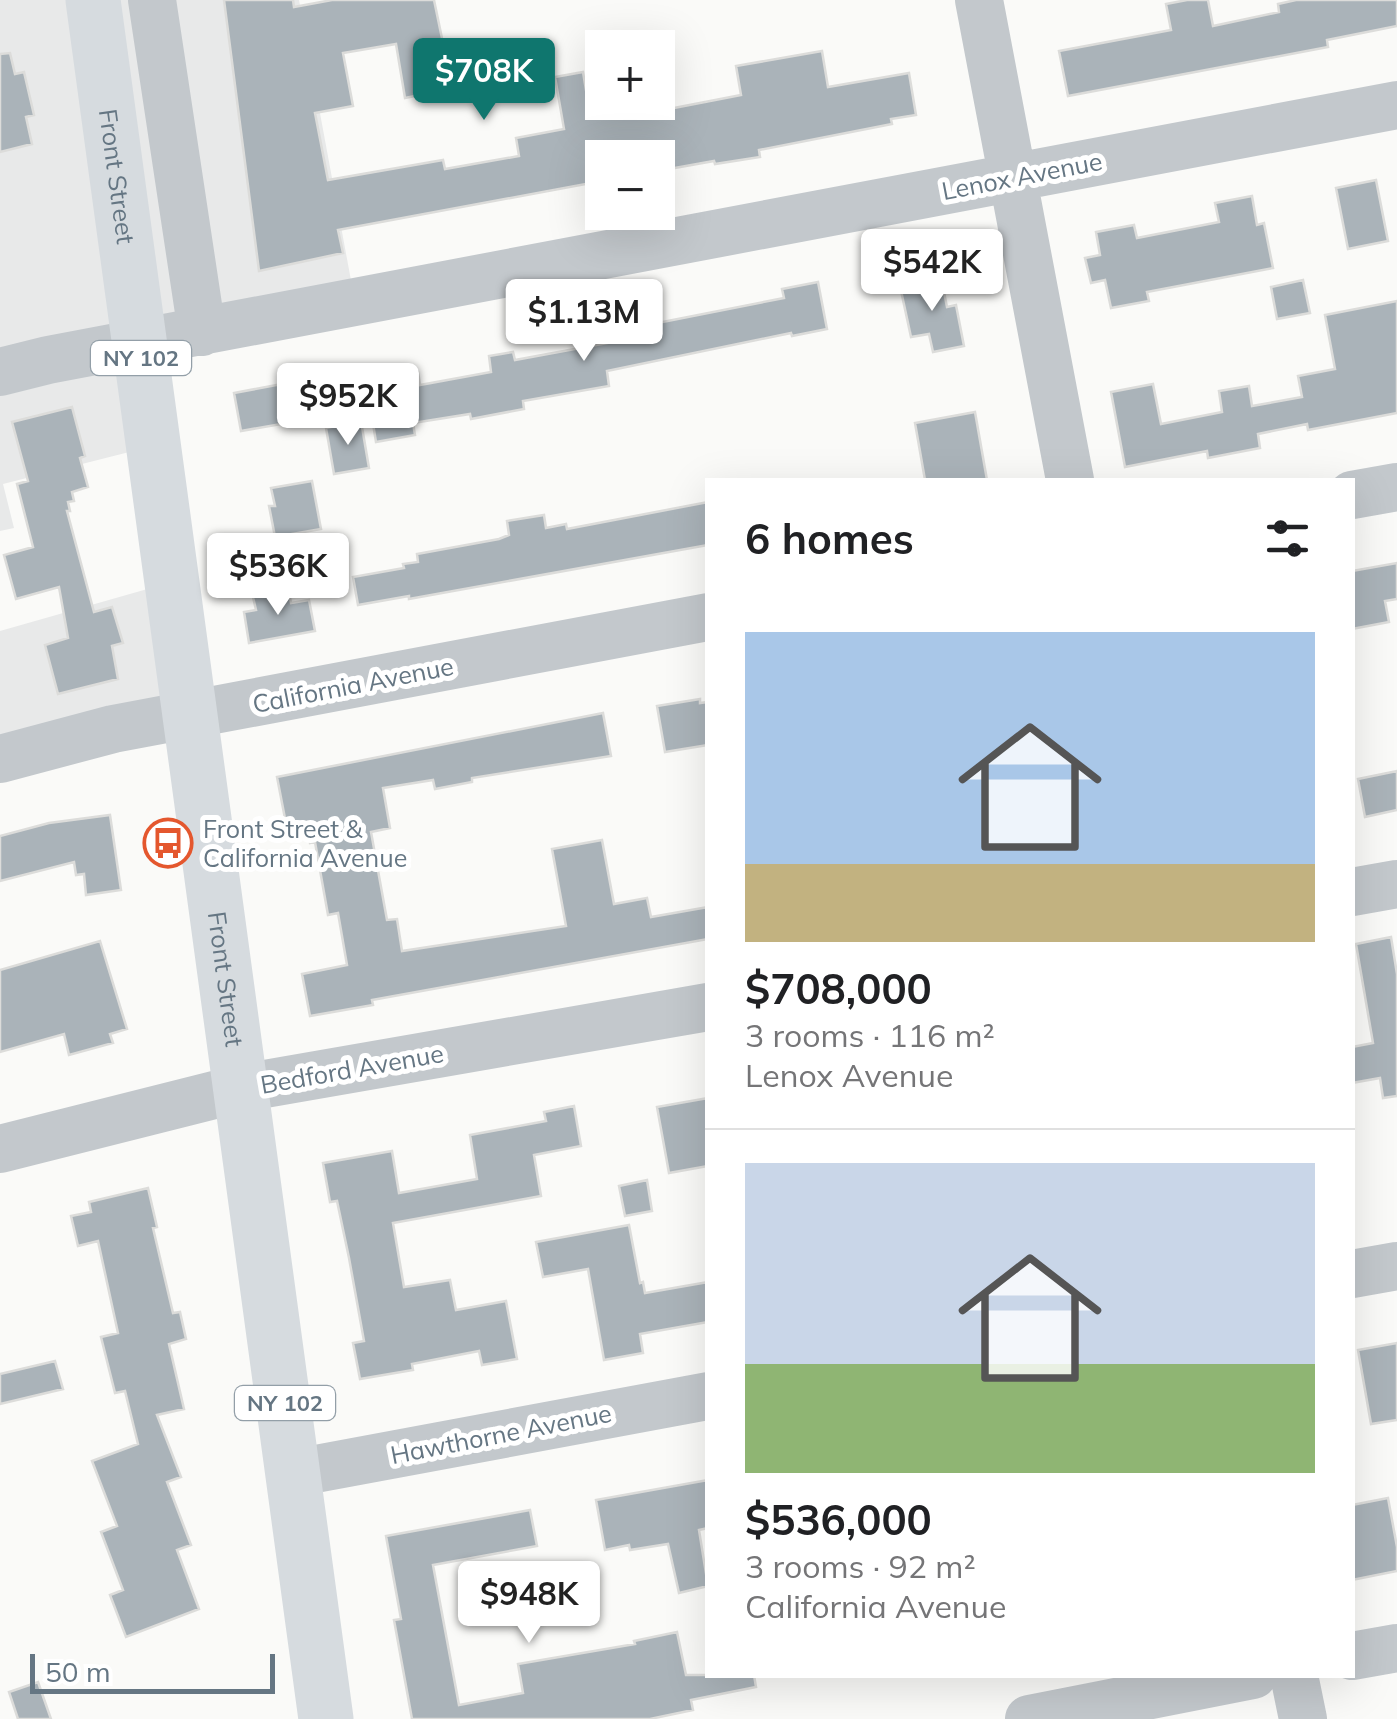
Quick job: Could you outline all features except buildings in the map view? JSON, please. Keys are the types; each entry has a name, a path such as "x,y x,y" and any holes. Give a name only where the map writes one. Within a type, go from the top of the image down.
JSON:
{"main road":[{"name":"Front Street","path":"94,0 326,1719"}],"street":[{"path":"152,0 202,332"},
{"path":"980,0 1070,478"},
{"name":"Lenox Avenue","path":"0,372 1397,105"},
{"path":"1355,494 1397,487"},
{"name":"California Avenue","path":"0,759 113,729 705,618"},
{"path":"1355,891 1397,884"},
{"name":"Bedford Avenue","path":"0,1149 242,1088 705,1008"},
{"path":"1355,1273 1397,1266"},
{"name":"Hawthorne Avenue","path":"294,1473 705,1397"},
{"path":"1355,1655 1397,1648"},
{"path":"1029,1719 1238,1678"},
{"path":"1295,1678 1302,1719"}],"shaded area":[{"path":"0,0 299,0 355,302 140,343 153,446 3,484 14,528 0,531"},
{"path":"172,582 190,716 0,759 0,631"}],"place":[{"name":"Front Street & California Avenue","path":"168,843"}]}
